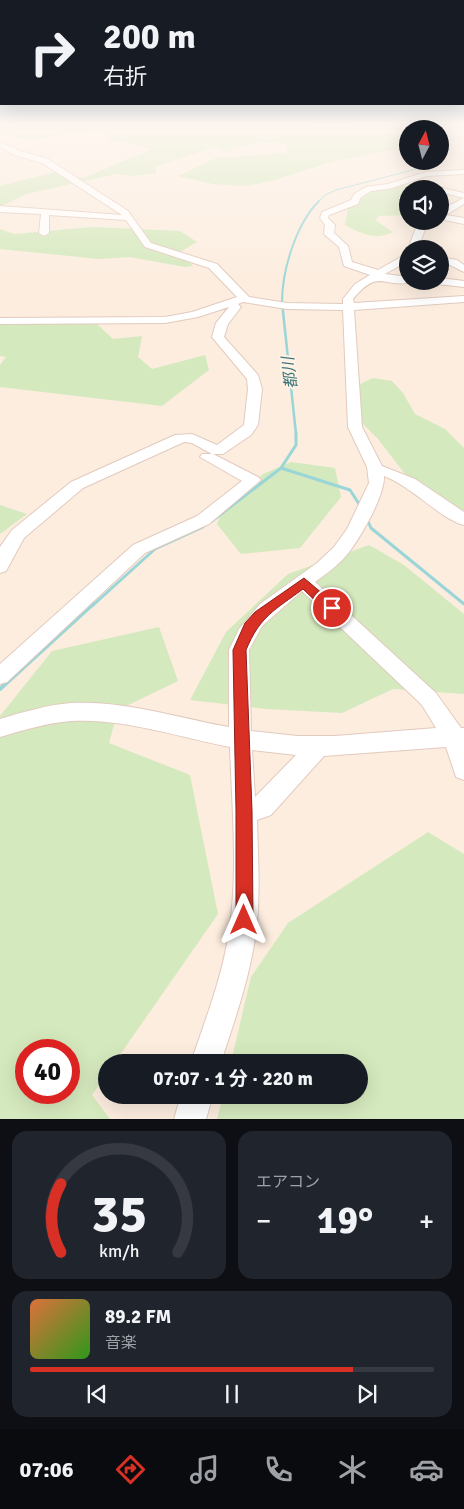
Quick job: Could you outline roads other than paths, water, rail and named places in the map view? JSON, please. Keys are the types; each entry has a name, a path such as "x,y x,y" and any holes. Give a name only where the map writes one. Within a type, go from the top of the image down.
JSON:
{"street":[{"path":"68,176 130,218 136,232 148,245 158,250 192,258 213,266 245,298"},
{"path":"399,279 377,275 348,264 343,246 329,234 330,225 324,218 325,214 355,202 357,196 369,189 389,186 422,176"},
{"path":"449,192 464,196"},
{"path":"449,210 464,201"},
{"path":"0,209 130,218"},
{"path":"44,233 45,213"},
{"path":"449,217 464,221"},
{"path":"208,1054 239,952 244,920 244,811 238,664 242,638 259,615 304,582 335,556 351,537 374,490 376,470 362,446 355,427 351,324 348,299 352,292 399,262"},
{"path":"449,263 463,267"},
{"path":"449,282 464,284"},
{"path":"0,321 165,320 194,315 245,298 274,305 348,307 464,299"},
{"path":"0,567 9,546 18,534 77,485 165,447 178,437 186,436 218,451 246,432 252,418 255,383 218,337 222,323 235,307 230,302"},
{"path":"0,676 139,549 203,520 252,480 207,457"},
{"path":"376,470 383,470 404,479 464,520"},
{"path":"304,582 429,699 460,738 464,770"},
{"path":"0,728 55,714 96,712 242,739 318,746 439,736 460,738"},
{"path":"244,811 263,807 318,746"},
{"path":"190,1119 194,1104"}],"waterway":[{"name":"都川","path":"319,201 325,195 336,190 389,176"},
{"name":"都川","path":"282,302 285,276 292,248 304,222 319,201"},
{"name":"都川","path":"282,302 296,434"},
{"name":"都川","path":"281,468 296,445 296,434"},
{"path":"212,521 281,468"},
{"name":"都川","path":"281,468 350,490 361,507"},
{"name":"都川","path":"367,519 371,528 464,604"},
{"path":"92,606 155,549 203,527"},
{"path":"0,689 93,604"}]}
